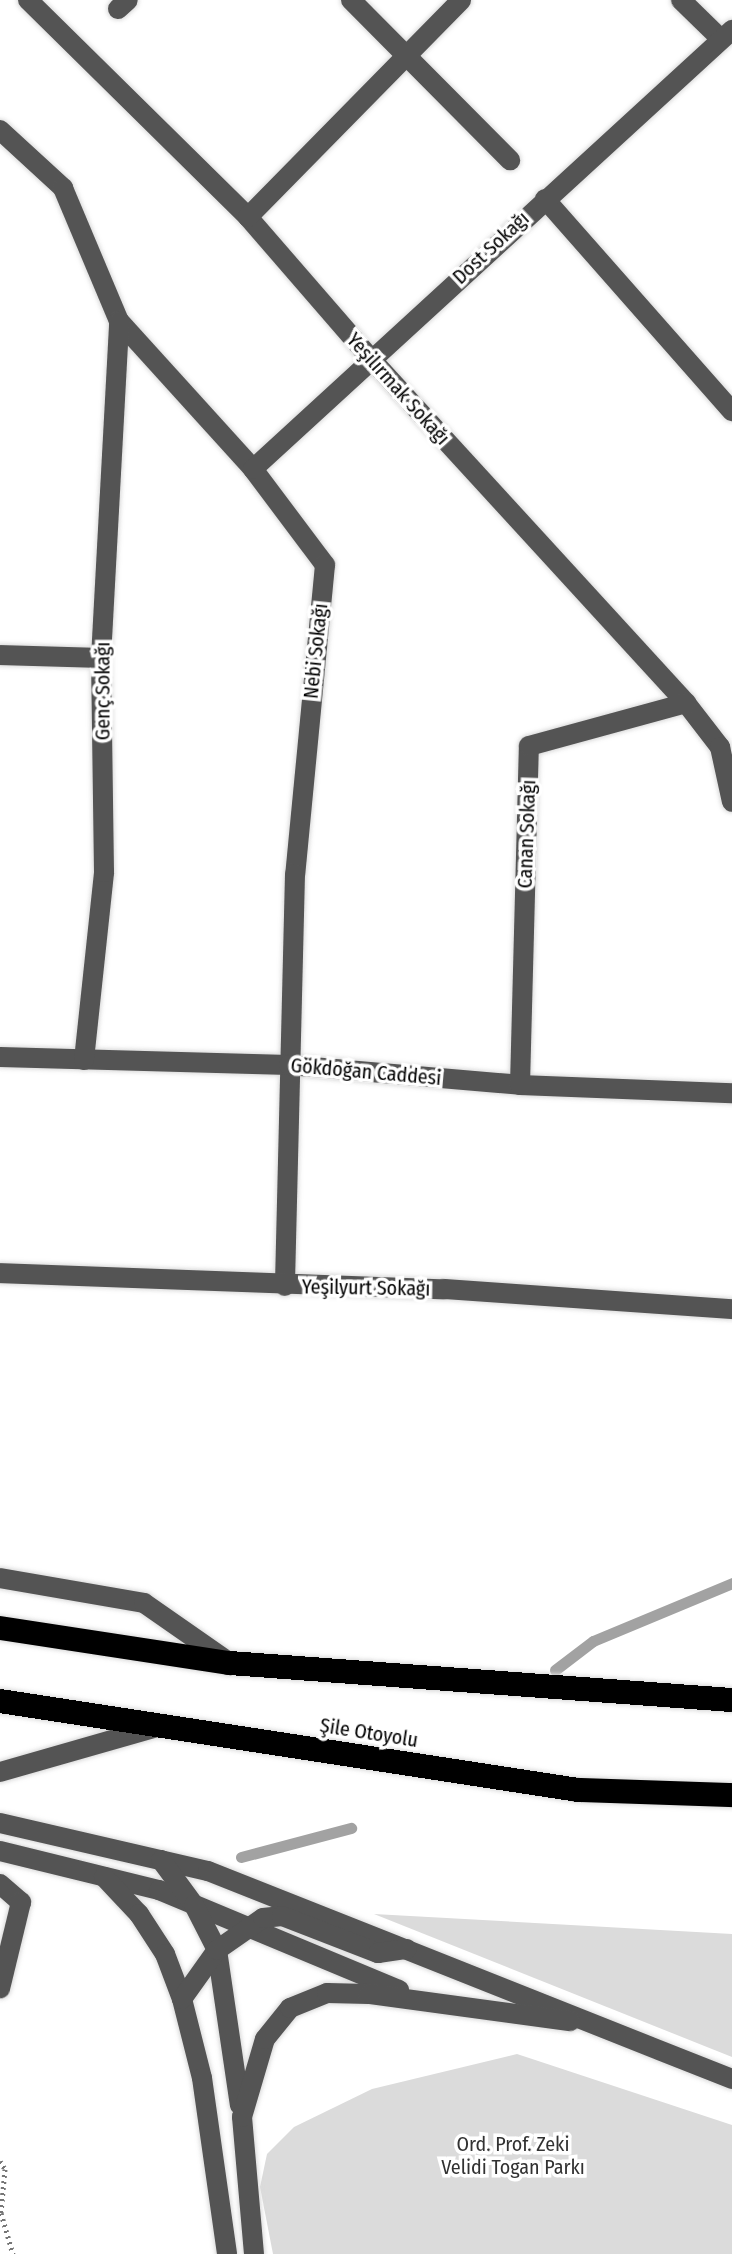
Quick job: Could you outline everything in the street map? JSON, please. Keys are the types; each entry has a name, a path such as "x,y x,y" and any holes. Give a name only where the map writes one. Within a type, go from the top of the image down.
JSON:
{"highway":[{"path":"0,1628 230,1663 732,1700"},
{"name":"Şile Otoyolu","path":"0,1701 578,1790 732,1795"}],"street":[{"name":"Yeşilırmak Sokağı","path":"28,0 248,217 371,359 686,703 726,741 732,802"},
{"path":"351,0 510,160"},
{"path":"248,217 461,0"},
{"path":"681,0 726,34"},
{"name":"Dost Sokağı","path":"253,469 726,34"},
{"name":"Nebi Sokağı","path":"0,130 63,188 119,321 253,469 325,565 295,874 285,1286"},
{"path":"545,199 732,411"},
{"name":"Genç Sokağı","path":"84,1060 104,872 101,658 119,321"},
{"path":"0,655 101,658"},
{"name":"Canan Sokağı","path":"520,1085 529,746 686,703"},
{"name":"Gökdoğan Caddesi","path":"0,1057 289,1065 520,1085 732,1092"},
{"name":"Yeşilyurt Sokağı","path":"0,1273 285,1286 444,1289 732,1309"},
{"path":"0,1578 144,1603 230,1663"},
{"path":"0,1772 161,1726"},
{"path":"0,1823 208,1871 611,2028 732,2079"},
{"path":"0,1851 104,1877 194,1905 419,1998"},
{"path":"161,1860 194,1905 217,1950 242,2117 254,2254"},
{"path":"104,1877 139,1914 165,1954 182,1999 202,2078 227,2254"},
{"path":"0,1884 21,1902 0,1989"},
{"path":"182,1999 217,1950 243,1927 282,1916 378,1953 408,1949"},
{"path":"242,2117 265,2039 290,2008 327,1993 419,1998 611,2028"}],"path":[{"path":"0,2161 5,2169 1,2213 13,2254"}],"green space":[{"path":"374,1914 732,1934 732,2057"},
{"name":"Ord. Prof. Zeki Velidi Togan Parkı","path":"517,2054 732,2125 732,2254 273,2254 260,2187 267,2154 294,2127 372,2089"}],"waterway":[{"path":"555,1670 593,1641 732,1583"},
{"path":"241,1857 351,1828"}]}
